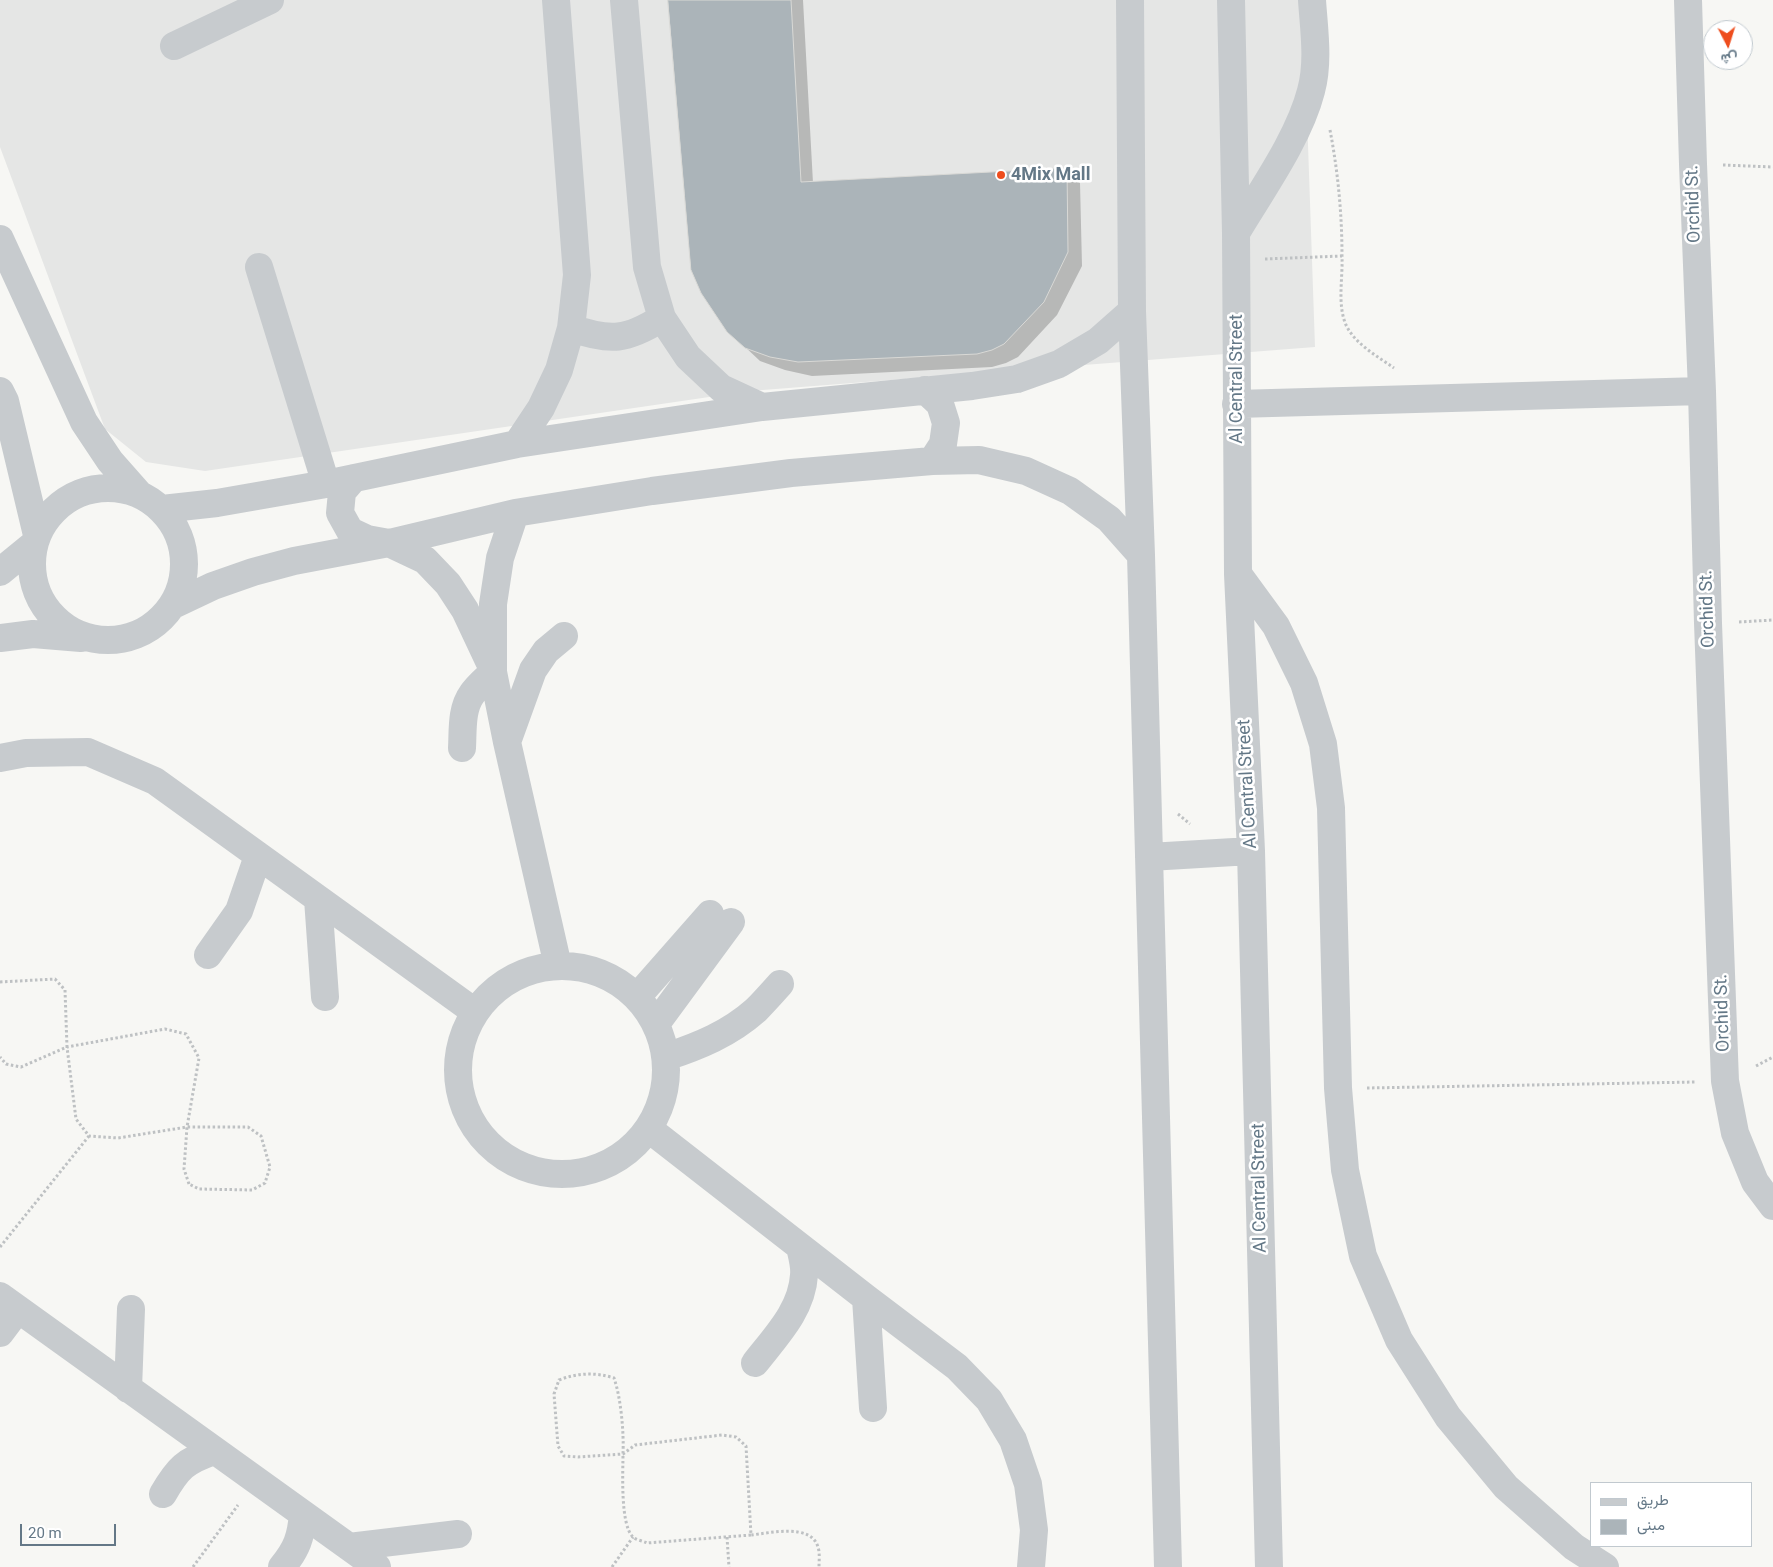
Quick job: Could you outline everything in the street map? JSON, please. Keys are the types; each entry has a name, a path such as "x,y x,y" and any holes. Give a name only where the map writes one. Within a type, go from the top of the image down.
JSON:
{"street":[{"path":"174,46 270,0"},
{"path":"517,444 541,408 560,370 571,328 577,275 556,0"},
{"path":"624,0 647,268 662,318 688,357 721,388 762,407"},
{"path":"1130,0 1132,311 1141,555 1168,1567"},
{"name":"Al Central Street","path":"1231,0 1236,233 1238,574 1251,851 1269,1567"},
{"path":"1236,233 1294,135 1311,91 1315,57 1312,0"},
{"name":"Orchid St.","path":"1688,0 1725,1081 1734,1133 1755,1182 1773,1206"},
{"path":"0,239 84,422 110,461 151,502 181,537 185,571 175,604"},
{"path":"259,267 326,484"},
{"path":"0,572 35,539 50,514 69,499 92,490 116,488 151,502 217,503 326,484 517,444 762,407 972,386 1017,379 1059,364 1098,341 1132,311"},
{"path":"571,328 594,336 618,337 642,331 662,318"},
{"path":"0,390 5,401 14,437 35,539 31,568 36,591 48,613 66,629 88,639"},
{"path":"925,390 940,404 946,424 943,444 932,461"},
{"path":"1236,404 1702,391"},
{"path":"0,638 33,634 121,640 152,628 175,604 213,586 253,572 294,561 389,543 514,513 672,488 790,473 932,461 979,460 1026,471 1070,491 1109,519 1141,555"},
{"path":"354,478 342,492 340,512 350,531 367,539 389,543 425,560 448,584 465,610 493,672"},
{"path":"514,513 500,558 493,604 493,672 506,742 558,966"},
{"path":"1238,574 1280,634 1304,683 1323,744 1331,808 1338,1088 1345,1170 1363,1256 1399,1340 1448,1417 1506,1487 1574,1547 1605,1567"},
{"path":"506,742 533,670 546,651 564,636"},
{"path":"462,748 463,721 466,707 472,694 493,672"},
{"path":"0,758 26,753 88,752 155,781 475,1012"},
{"path":"1148,857 1251,851"},
{"path":"208,954 239,912 258,856"},
{"path":"318,899 326,997"},
{"path":"637,997 720,918 656,1024"},
{"path":"558,966 587,969 614,979 637,997 656,1024 666,1057 664,1094 649,1129 626,1152 598,1168 565,1174 533,1170 504,1156 480,1134 464,1106 458,1074 461,1042 475,1012 491,994 511,979 534,970 558,966"},
{"path":"666,1057 698,1046 729,1031 756,1010 780,984"},
{"path":"649,1129 957,1367 988,1400 1013,1440 1028,1484 1034,1530 1031,1567"},
{"path":"755,1363 787,1322 800,1299 804,1273 800,1247"},
{"path":"866,1298 873,1408"},
{"path":"0,1333 9,1303 377,1567"},
{"path":"128,1389 131,1310"},
{"path":"163,1494 174,1474 192,1459 214,1450"},
{"path":"282,1567 292,1556 301,1536 303,1514"},
{"path":"349,1547 458,1534"}],"path":[{"path":"1329,122 1335,156 1340,206 1342,256 1341,307 1346,325 1356,340 1435,398"},
{"path":"1693,164 1773,167"},
{"path":"1236,260 1342,256"},
{"path":"0,982 55,979 65,990 67,1048 76,1119 88,1136"},
{"path":"0,1057 6,1064 21,1067 67,1048 165,1029 186,1034 199,1058 187,1127 184,1169 188,1184 199,1189 252,1190 265,1183 270,1167 261,1136 248,1127 187,1127 118,1138 88,1136"},
{"path":"1338,1088 1725,1081 1773,1057"},
{"path":"0,1247 88,1136"},
{"path":"751,1535 746,1446 736,1436 722,1435 635,1445 623,1454 564,1456 558,1446 554,1394 558,1380 573,1374 599,1374 614,1378 618,1392 623,1454 621,1468 626,1525 633,1537 647,1543 727,1537 801,1531 812,1537 819,1548 819,1567"},
{"path":"193,1567 256,1480"},
{"path":"612,1567 633,1537"},
{"path":"727,1537 729,1567"}],"shaded area":[{"path":"0,0 1303,0 1315,347 750,391 205,471 146,462 105,429 0,147"}],"building":[{"name":"4Mix Mall","path":"668,0 791,0 801,182 1067,168 1068,252 1044,302 1004,344 977,354 798,362 770,357 745,348 727,332 701,293 691,270"}],"place":[{"name":"4Mix Mall","path":"1001,175"}]}
